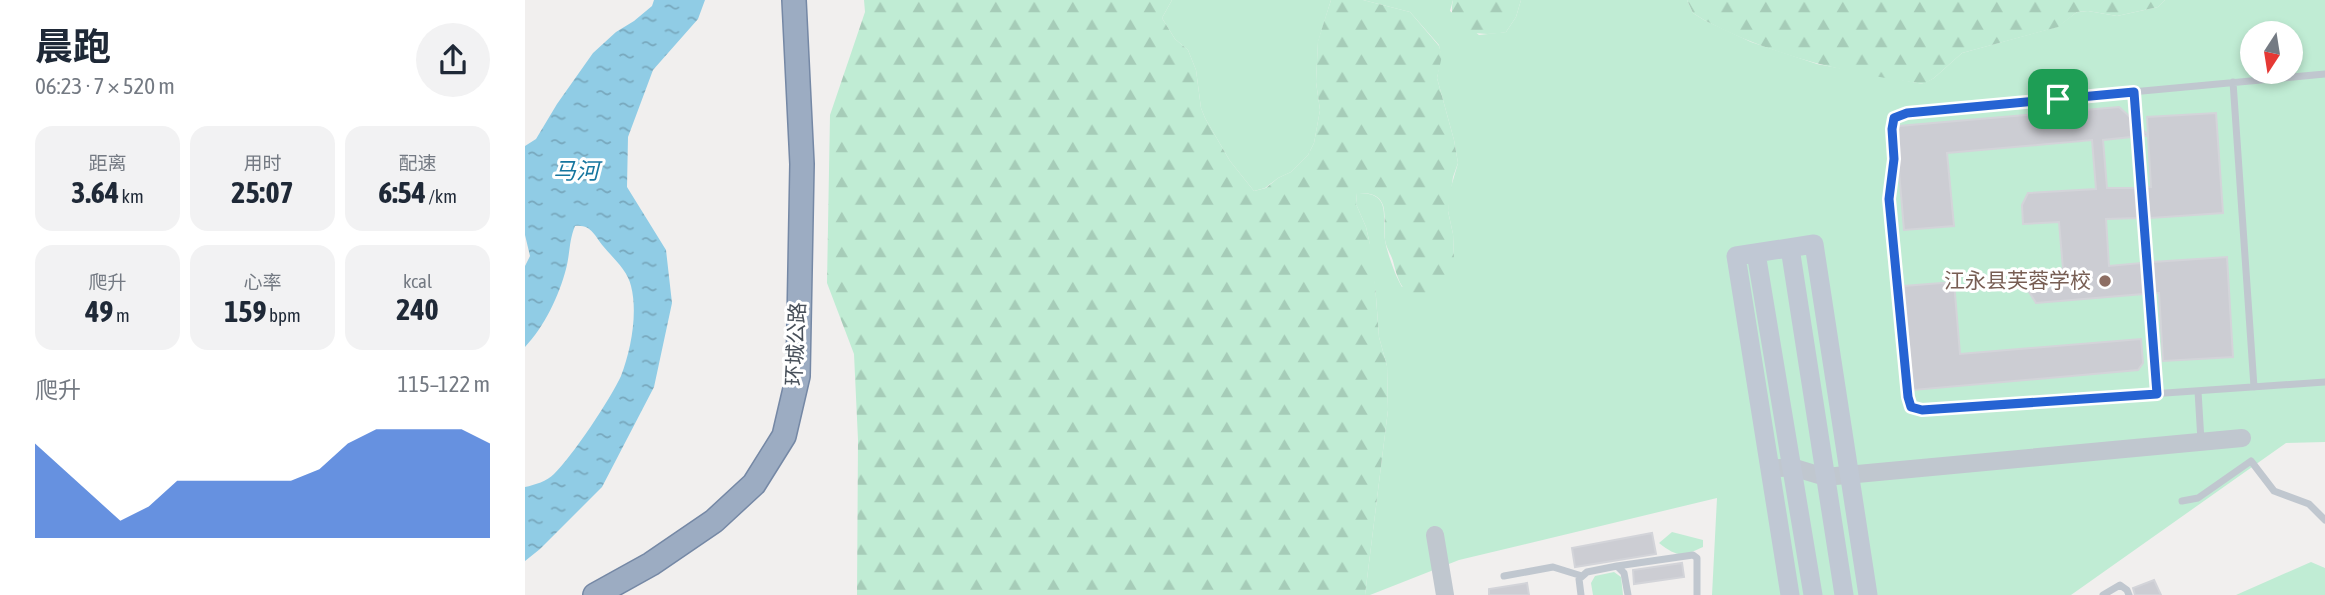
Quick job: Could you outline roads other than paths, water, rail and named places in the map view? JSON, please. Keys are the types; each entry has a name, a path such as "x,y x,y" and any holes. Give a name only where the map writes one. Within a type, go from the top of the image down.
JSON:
{"highway":[{"name":"环城公路","path":"595,595 651,564 714,521 754,484 784,436 798,376 802,164 795,0"}],"main road":[{"path":"1790,595 1736,256 1758,262 1790,248 1814,244 1868,595"},
{"path":"1790,248 1844,595"},
{"path":"1749,341 1759,297 1758,262"},
{"path":"1758,262 1813,595"},
{"path":"1811,387 1823,302"}],"street":[{"path":"1770,469 1792,467 1825,477 2242,438"},
{"path":"1435,535 1445,595"}],"lane":[{"path":"2325,74 1907,113 1894,118 1894,159 1889,199 1911,407 1922,410 2325,382"},
{"path":"2233,82 2254,387"},
{"path":"2134,92 2157,394"},
{"path":"2198,391 2201,442"},
{"path":"2182,501 2198,498 2251,461 2274,491 2309,504 2325,520"},
{"path":"1581,595 1579,579 1587,572 1693,555 1697,558 1697,595"},
{"path":"1617,566 1624,573 1628,595"},
{"path":"1504,576 1553,567 1582,576"},
{"path":"2103,595 2120,586 2127,590 2129,595"}],"water":[{"name":"马河","path":"654,0 705,0 698,19 653,70 628,137 627,187 666,250 672,303 654,387 602,487 525,561 525,487 548,479 562,466 609,398 628,355 634,308 631,286 623,270 592,232 585,227 575,226 559,290 550,311 525,347 525,266 530,256 525,235 525,146 536,139 593,53 652,6"}],"place":[{"name":"江永县芙蓉学校","path":"2105,281"}]}
